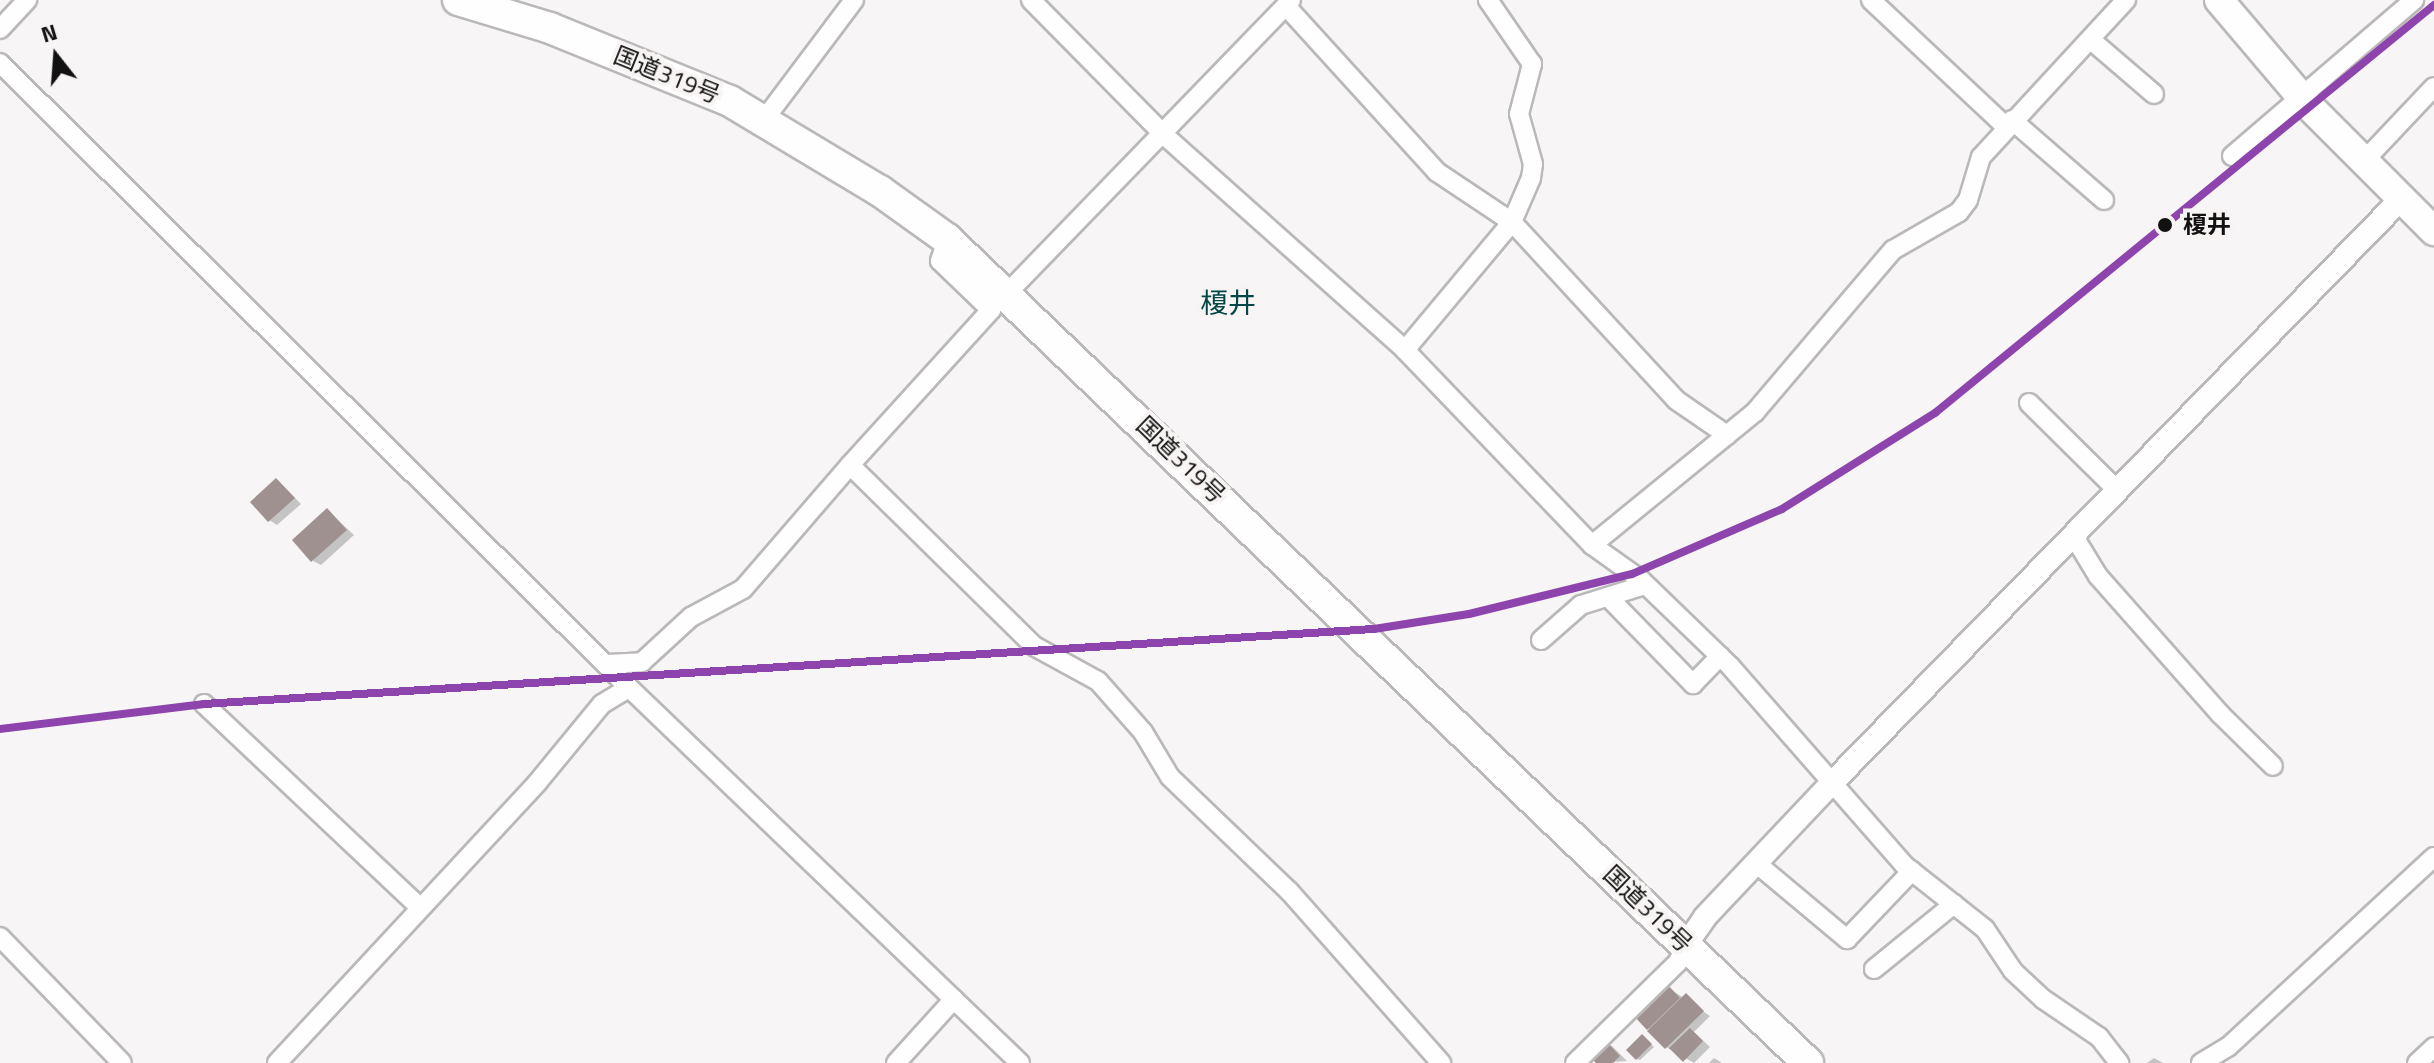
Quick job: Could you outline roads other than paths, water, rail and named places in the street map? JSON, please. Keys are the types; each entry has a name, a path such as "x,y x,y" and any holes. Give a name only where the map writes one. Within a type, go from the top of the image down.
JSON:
{"highway":[{"name":"国道319号","path":"458,0 675,75 764,120 947,239 1333,605 1808,1063"}],"main road":[{"path":"2219,0 2363,162 2434,231"}],"street":[{"path":"0,29 27,0"},
{"path":"764,120 854,0"},
{"path":"1031,0 1164,135 1405,350 1592,545 1645,585 1720,656 1830,785 1912,871 1985,929 2013,971 2043,999 2099,1037 2119,1063"},
{"path":"1405,350 1512,222 1531,178 1533,164 1519,114 1532,64 1488,0"},
{"path":"1871,0 2008,123 2104,200"},
{"path":"1592,545 1755,412 1893,250 1959,212 1968,200 1981,157 2008,123 2091,40 2126,0"},
{"path":"2232,156 2414,0"},
{"path":"1016,284 1065,228 1164,135 1288,3 1437,172 1512,222 1676,400 1727,435"},
{"path":"2091,40 2154,94"},
{"path":"0,63 629,688 1020,1063"},
{"path":"2363,162 2434,87"},
{"path":"1575,1063 1678,962 1685,946 1756,863 1830,785 2400,200"},
{"path":"607,664 642,662 691,617 743,589 850,465 991,310 940,261 947,239"},
{"path":"2029,403 2117,490"},
{"path":"850,465 1034,646 1098,681 1143,732 1170,777 1289,891 1441,1063"},
{"path":"2073,535 2098,576 2220,714 2273,766"},
{"path":"1541,640 1581,605 1645,585"},
{"path":"1608,597 1693,684 1720,656"},
{"path":"277,1063 418,906 537,783 602,704 629,688"},
{"path":"204,704 418,906"},
{"path":"2201,1063 2228,1047 2434,857"},
{"path":"1756,863 1847,939 1912,871"},
{"path":"1874,969 1954,904"},
{"path":"0,937 122,1063"},
{"path":"898,1062 954,999"},
{"path":"2417,1063 2434,1047"}],"place":[{"name":"榎井","path":"2165,225"}],"district":[{"name":"榎井","path":"1228,303"}]}
